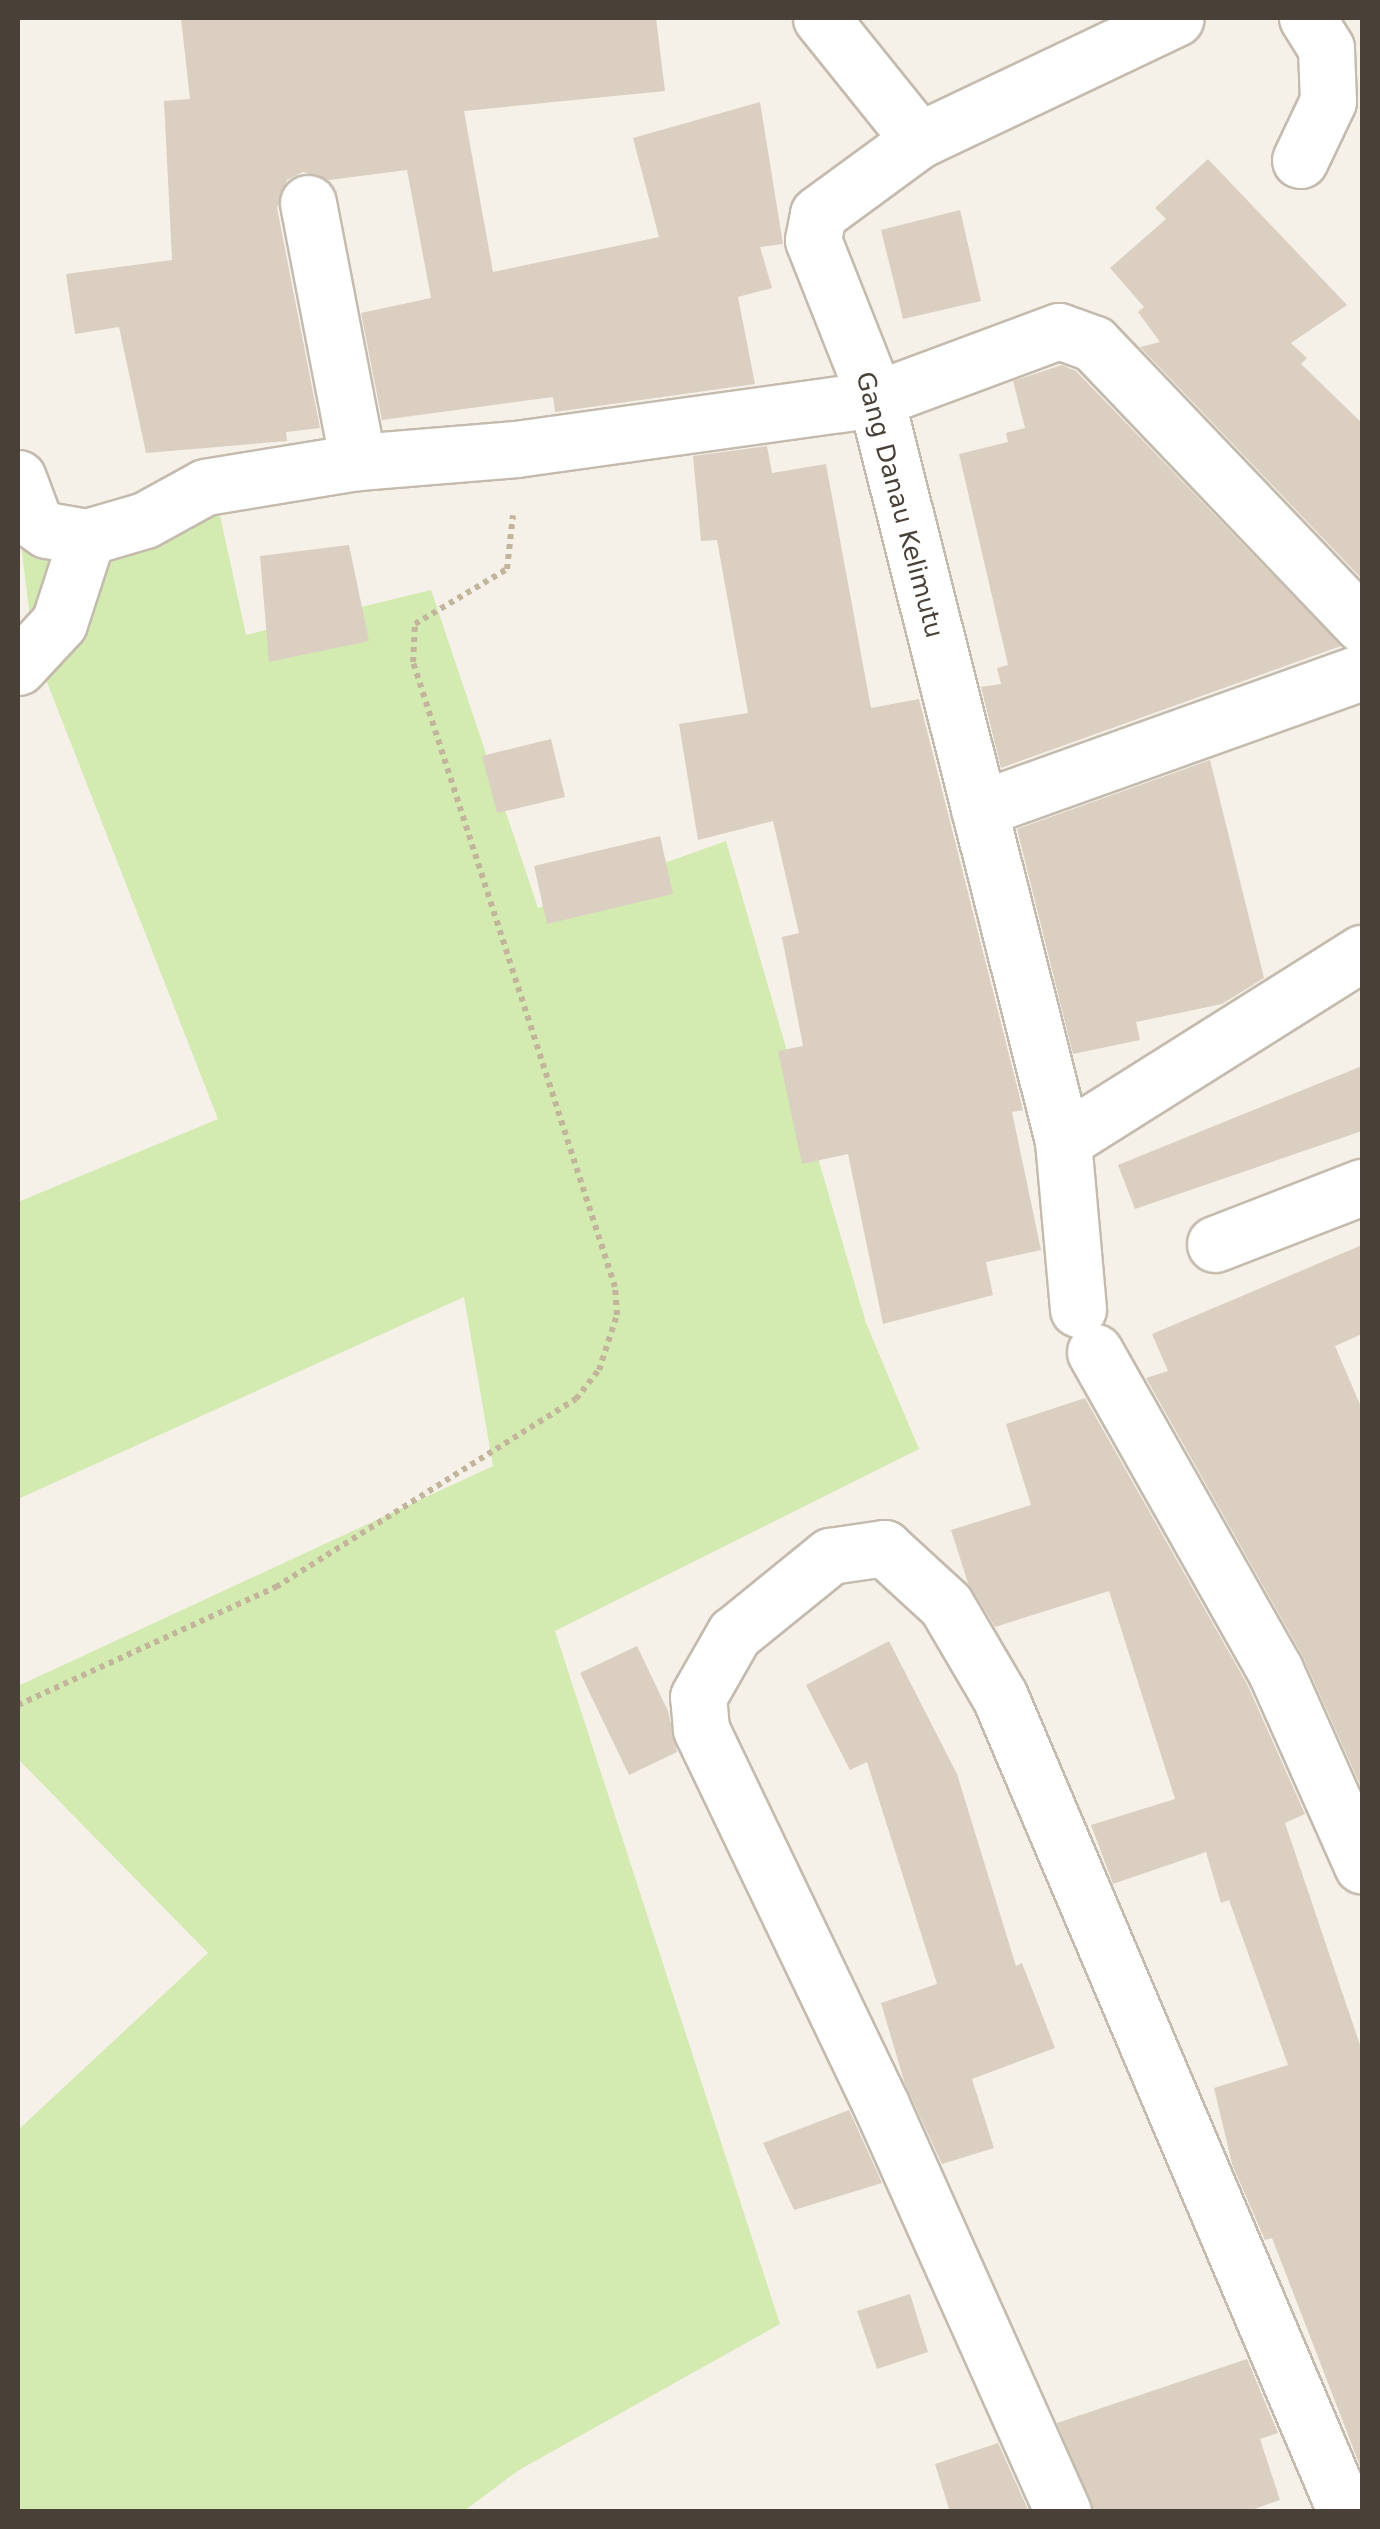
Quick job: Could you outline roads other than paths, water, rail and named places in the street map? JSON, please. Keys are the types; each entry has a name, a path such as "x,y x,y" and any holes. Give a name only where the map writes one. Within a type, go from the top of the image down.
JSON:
{"street":[{"path":"821,18 919,140"},
{"name":"Gang Danau Kelimutu","path":"1176,18 919,140 818,214 813,240 876,399 1063,1140 1086,1331 1275,1670 1362,1865"},
{"path":"1300,160 1328,100 1326,48 1307,18"},
{"path":"1346,18 1362,47"},
{"path":"308,202 358,462"},
{"path":"19,494 47,530 88,538 145,520 206,487 358,462 516,449 876,399 1041,334 1074,335 1094,344 1362,624"},
{"path":"18,667 59,623 88,538"},
{"path":"979,809 1362,672"},
{"path":"1063,1140 1362,952"},
{"path":"1215,1244 1362,1186"},
{"path":"1063,2512 882,2106 701,1729 698,1696 734,1634 830,1556 884,1548 946,1605 1000,1697 1350,2508"}]}
